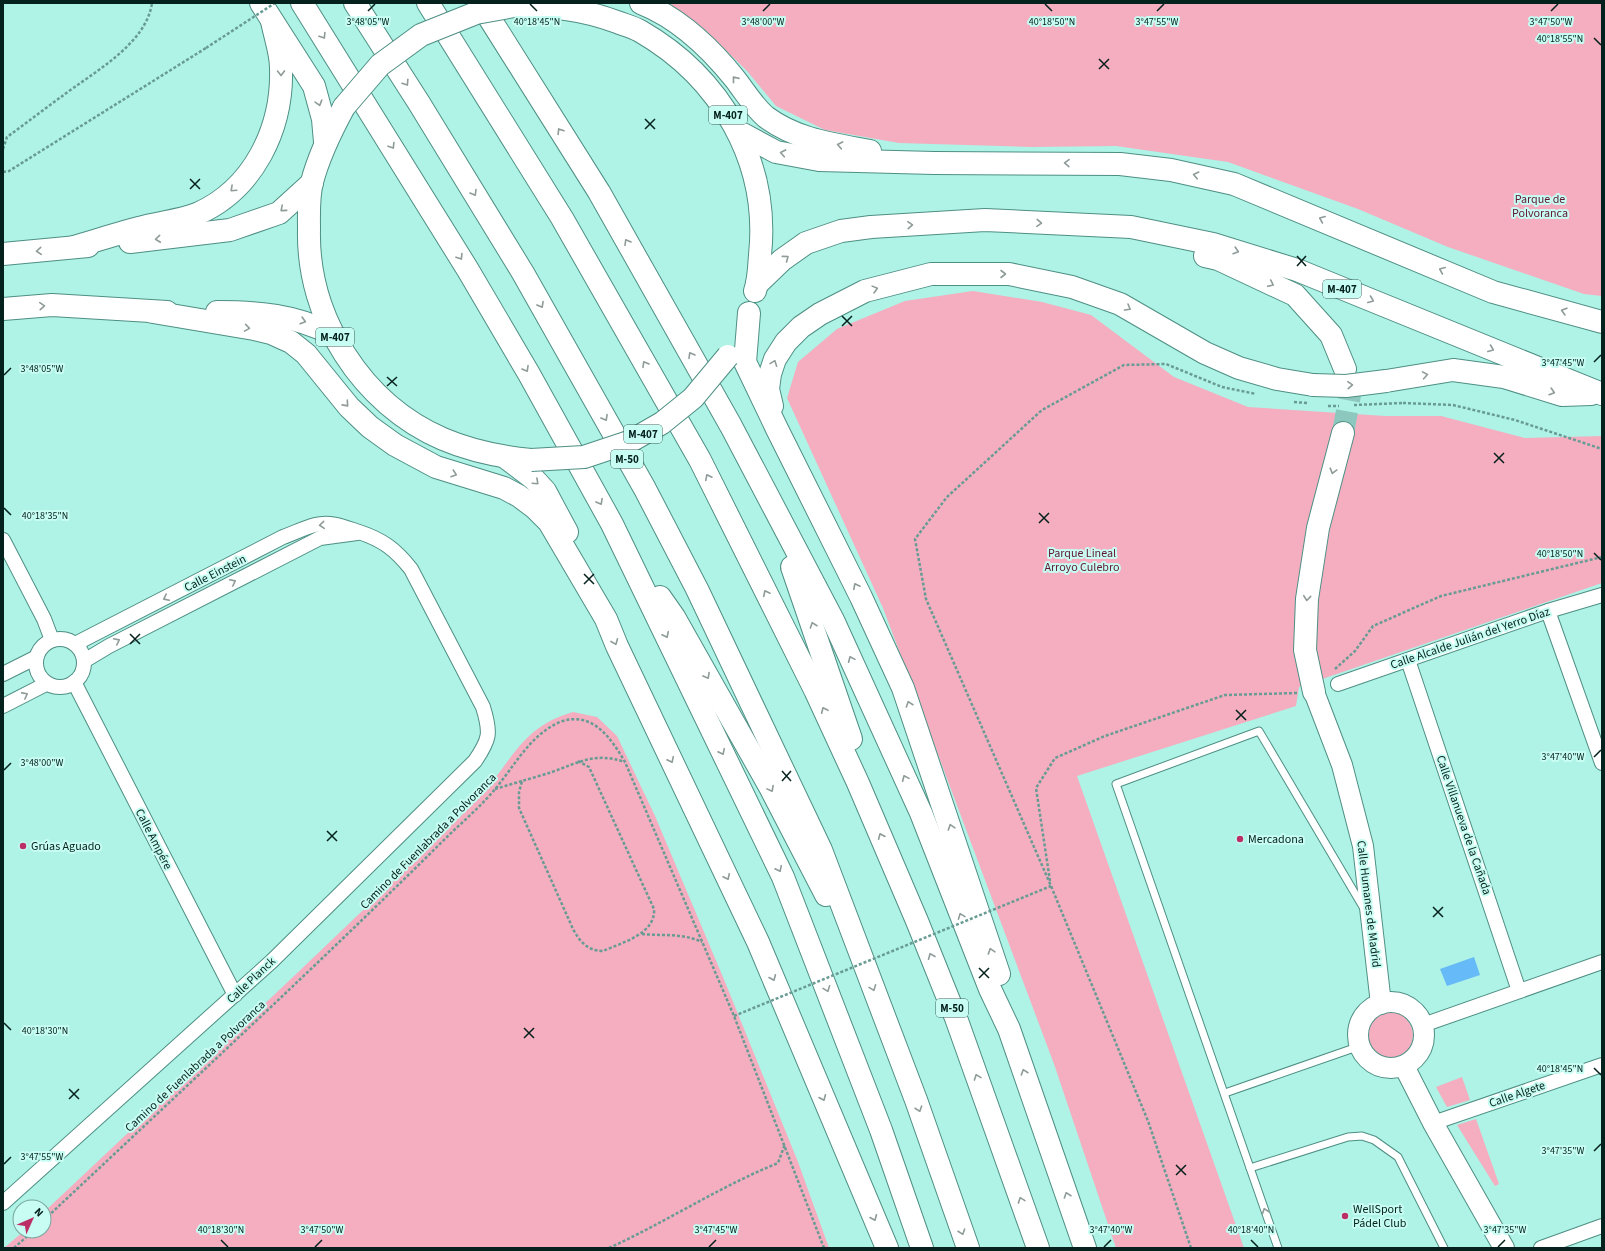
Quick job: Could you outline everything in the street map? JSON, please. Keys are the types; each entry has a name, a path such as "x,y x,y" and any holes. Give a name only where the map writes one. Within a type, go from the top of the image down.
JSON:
{"highway":[{"path":"302,3 468,270 529,374 612,524 783,877 881,1130 922,1248"},
{"name":"M-50","path":"355,3 419,103 523,273 644,489 697,589 821,850 916,1100 968,1248"},
{"name":"M-50","path":"428,3 562,218 700,460 815,690 858,783 917,921 956,1018 1038,1248"},
{"path":"480,3 599,192 731,426 833,620 921,813 990,989 1009,1029 1085,1248"},
{"path":"641,3 669,18 712,52 765,116 778,125 806,138 934,163"},
{"name":"M-407","path":"549,4 594,13 639,31 679,57 713,91 739,132 756,181 763,233 757,284 749,313 728,356 693,398 662,424 629,442 584,457 531,460 483,453 443,439 417,426 398,413 374,392 360,375 332,334 318,299 308,250 312,183 325,142 344,107 380,65 421,35 476,13 514,6 549,4"},
{"path":"270,9 314,86 324,119 325,142"},
{"path":"74,247 122,232 196,214 215,204 253,169 268,141 280,102 281,66 270,9"},
{"name":"M-407","path":"739,132 776,152 819,160 934,163 1120,164 1171,170 1234,184 1493,292 1602,322"},
{"name":"M-407","path":"3,254 230,230 280,213 312,183"},
{"name":"M-407","path":"757,284 782,260 806,244 841,231 871,227 985,220 1131,227 1213,244 1297,270 1601,394"},
{"path":"1073,225 1218,260 1295,295 1331,335 1345,369"},
{"path":"777,429 768,389 770,374 775,359 786,342 801,327 820,314 865,291 931,274 1009,274 1072,287 1120,304 1205,354 1239,368 1276,379 1313,385 1346,386 1453,370 1504,377 1562,395 1601,394"},
{"name":"M-407","path":"3,309 52,305 153,312 252,312 297,319 313,324 332,334"},
{"path":"153,312 254,329 272,333 290,342 310,359 349,407 370,427 394,445 436,467 504,488 519,496 535,508 549,522 606,618"},
{"path":"749,313 745,362 861,598 903,688 1007,1000 1009,1029"},
{"path":"731,426 796,576 855,750 858,783"},
{"path":"1314,692 1305,650 1307,599 1318,528 1343,433"},
{"path":"505,457 534,479 551,501 576,548 606,618 616,646 758,942 887,1248"},
{"path":"612,524 674,617 770,787 818,882 854,938"}],"street":[{"name":"Calle Einstein","path":"75,644 283,537 314,525 338,525 384,542 402,558 411,569 483,707 488,725 487,744"},
{"name":"Calle Einstein","path":"84,661 109,646 320,538 359,532"},
{"path":"3,540 44,619 52,640"},
{"name":"Calle Alcalde Julián del Yerro Díaz","path":"1338,684 1548,611 1602,595"},
{"path":"1548,611 1602,764"},
{"path":"57,638 70,640 75,644 80,648 84,661 84,667 78,679 66,687 55,687 46,684 36,672 35,658 38,651 45,642 57,638"},
{"path":"3,674 35,658"},
{"name":"Calle Villanueva de la Cañada","path":"1408,660 1519,991"},
{"name":"Calle Ampére","path":"74,682 235,995"},
{"path":"3,706 46,684"},
{"name":"Calle Humanes de Madrid","path":"1314,692 1342,765 1363,846 1370,919 1381,1004"},
{"name":"Calle Planck","path":"3,1203 235,995 469,767 487,744"},
{"path":"1423,1025 1602,962"},
{"path":"1391,1002 1402,1004 1411,1009 1418,1016 1423,1025 1423,1045 1419,1054 1404,1066 1394,1068 1378,1065 1365,1056 1360,1046 1358,1036 1359,1025 1364,1016 1372,1008 1381,1004 1391,1002"},
{"name":"Calle Algete","path":"1433,1123 1602,1065"},
{"path":"1404,1066 1433,1123 1504,1248"},
{"path":"1541,1248 1602,1226"}],"lane":[{"path":"1278,1248 1116,784 1259,731 1370,919"},
{"path":"1225,1093 1360,1046"},
{"path":"1250,1168 1348,1137 1362,1136 1374,1140 1398,1157 1444,1248"}],"path":[{"path":"3,149 6,137 101,68 132,42 150,15 152,3"},
{"path":"3,172 9,171 270,9"},
{"path":"1191,1248 1148,1121 1051,886 926,599 915,539 947,497 1042,410 1124,365 1166,364 1222,387 1258,394"},
{"path":"1287,400 1294,402"},
{"path":"1403,403 1453,405 1515,420 1602,449"},
{"path":"1338,684 1334,669 1355,651 1373,626 1441,596 1602,557"},
{"path":"1051,886 1036,788 1055,758 1105,736 1225,695 1314,692"},
{"name":"Camino de Fuenlabrada a Polvoranca","path":"52,1212 257,1020 495,789 539,735 560,722 576,719 588,721 602,730 616,746 625,762 734,1016 785,1144 824,1248"},
{"path":"495,789 578,762 600,757 613,758 625,762"},
{"path":"522,781 518,799 519,808 577,937 587,947 603,951 641,934 653,921 655,916 654,909 589,767 578,762"},
{"path":"734,1016 1051,886"},
{"path":"641,934 682,936 702,942"},
{"path":"608,1248 636,1235 729,1185 778,1163 785,1144"},
{"path":"14,1248 24,1239"}],"green space":[{"name":"Parque de Polvoranca","path":"666,3 1602,3 1602,296 1584,294 1448,247 1358,209 1228,162 1116,146 1031,147 899,143 825,130 776,106 747,71 704,29"},
{"name":"Parque Lineal Arroyo Culebro","path":"973,291 1042,302 1091,315 1174,377 1248,407 1385,416 1441,416 1525,438 1602,436 1602,583 1299,687 1296,706 1077,776 1244,1248 1116,1248 1054,1064 883,608 787,398 798,362 837,329 905,301"},
{"path":"573,712 597,717 617,736 655,816 725,982 798,1162 829,1248 4,1248 15,1239 52,1239 52,1204 392,883 468,809 494,780 512,755 531,734 556,718"},
{"path":"1390,1012 1403,1016 1409,1022 1413,1035 1409,1048 1403,1054 1390,1058 1377,1054 1371,1048 1367,1035 1371,1022 1377,1016"},
{"path":"1462,1077 1470,1100 1447,1107 1436,1087"},
{"path":"1476,1119 1499,1184 1495,1186 1457,1125"}],"water":[{"path":"1474,957 1480,975 1447,986 1440,969"}],"tunnel":[{"path":"1343,433 1350,395 1345,369"}],"place":[{"name":"Mercadona","path":"1240,839"},
{"name":"Grúas Aguado","path":"23,846"},
{"name":"WellSport Pádel Club","path":"1345,1216"}]}
